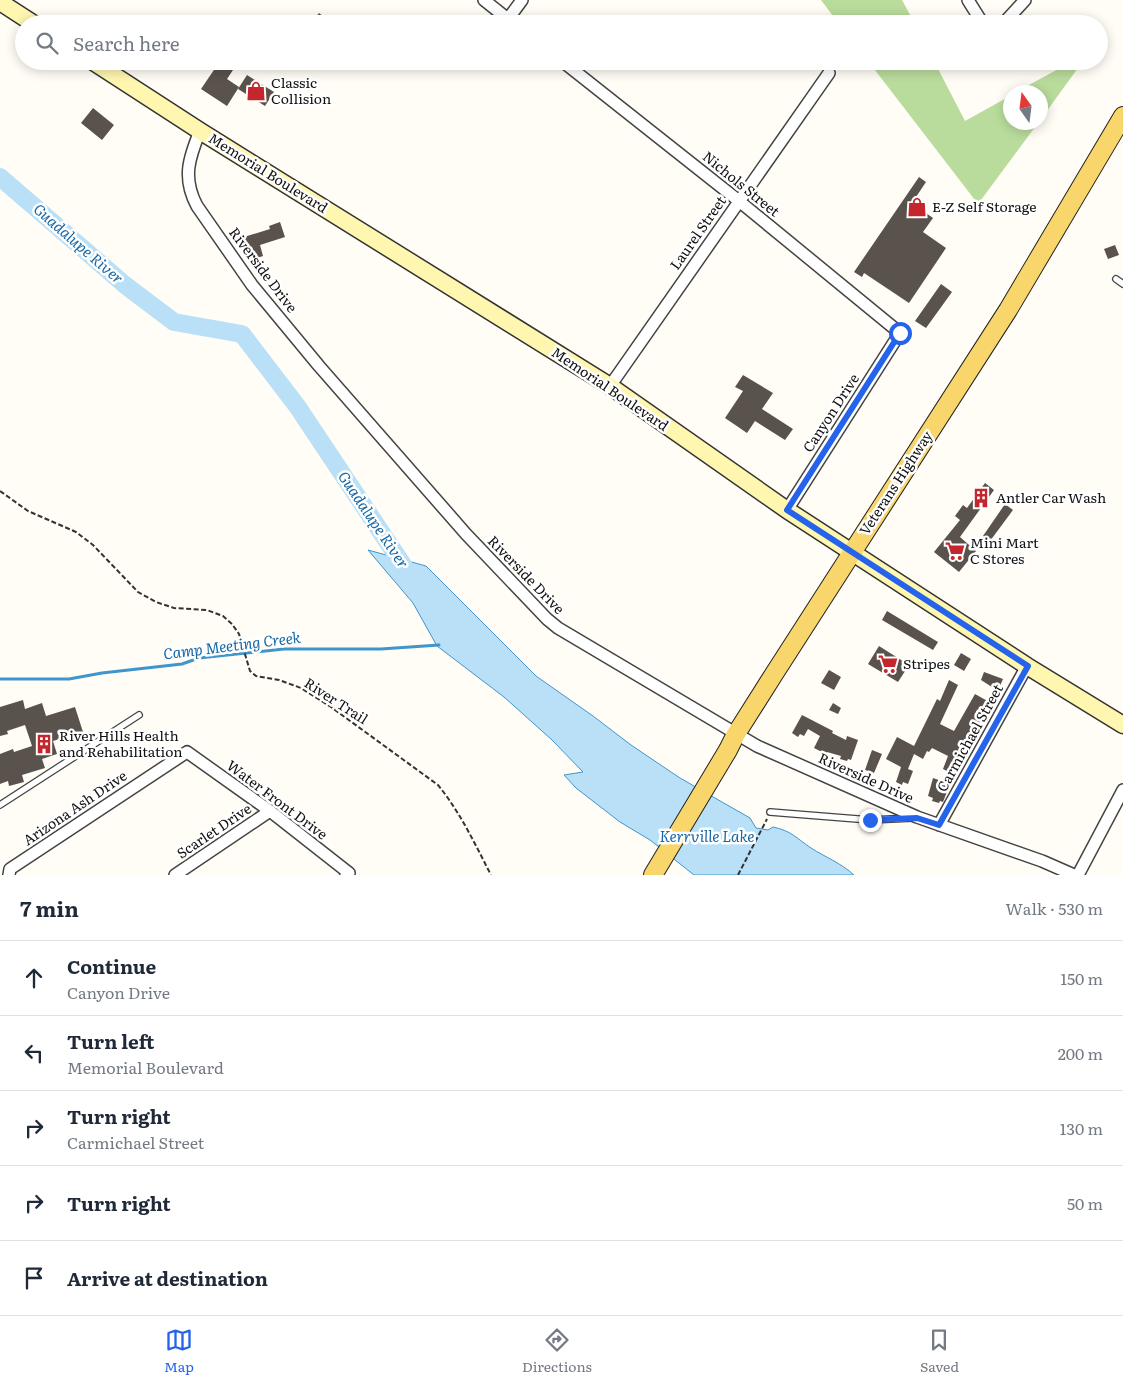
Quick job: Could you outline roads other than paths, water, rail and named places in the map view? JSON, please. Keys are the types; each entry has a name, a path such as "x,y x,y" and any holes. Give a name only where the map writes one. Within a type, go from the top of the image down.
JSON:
{"main road":[{"path":"0,2 20,15"},
{"name":"Memorial Boulevard","path":"106,70 200,131 610,386 787,510 1123,726"},
{"name":"Veterans Highway","path":"653,875 736,734 1008,310 1123,116"}],"street":[{"path":"484,0 503,15"},
{"path":"514,15 522,0"},
{"path":"968,0 977,15"},
{"path":"1011,15 1025,0"},
{"name":"Nichols Street","path":"573,70 900,333"},
{"name":"Laurel Street","path":"610,386 829,73"},
{"name":"Riverside Drive","path":"200,131 190,156 188,168 190,193 196,206 258,292 319,366 466,534 537,610 558,628 757,746 917,818 1042,861 1074,875"},
{"name":"Canyon Drive","path":"787,510 900,333"},
{"name":"Carmichael Street","path":"939,825 1028,666"},
{"name":"Water Front Drive","path":"187,752 270,812 348,874"},
{"name":"Arizona Ash Drive","path":"9,875 10,869 187,752"},
{"path":"1078,875 1123,790"},
{"name":"Scarlet Drive","path":"175,875 270,812"}],"lane":[{"path":"1116,279 1123,284"},
{"path":"0,805 139,715"},
{"path":"770,812 870,820 917,818"}],"water":[{"name":"Kerrville Lake","path":"368,550 426,566 536,676 631,745 680,778 750,818 756,828 768,830 773,827 794,835 854,875 694,875 650,840 620,822 576,788 564,775 583,772 552,740 504,697 437,646 413,603"}],"waterway":[{"name":"Guadalupe River","path":"0,177 125,285 174,322 242,334 297,406 411,577"},
{"name":"Camp Meeting Creek","path":"0,679 69,679 102,673 182,664 199,658 284,649 381,649 439,645"}],"place":[{"name":"Classic Collision","path":"256,91"},
{"name":"E-Z Self Storage","path":"917,207"},
{"name":"Antler Car Wash","path":"981,498"},
{"name":"Mini Mart C Stores","path":"955,551"},
{"name":"Stripes","path":"888,664"},
{"name":"River Hills Health and Rehabilitation","path":"44,744"}]}
